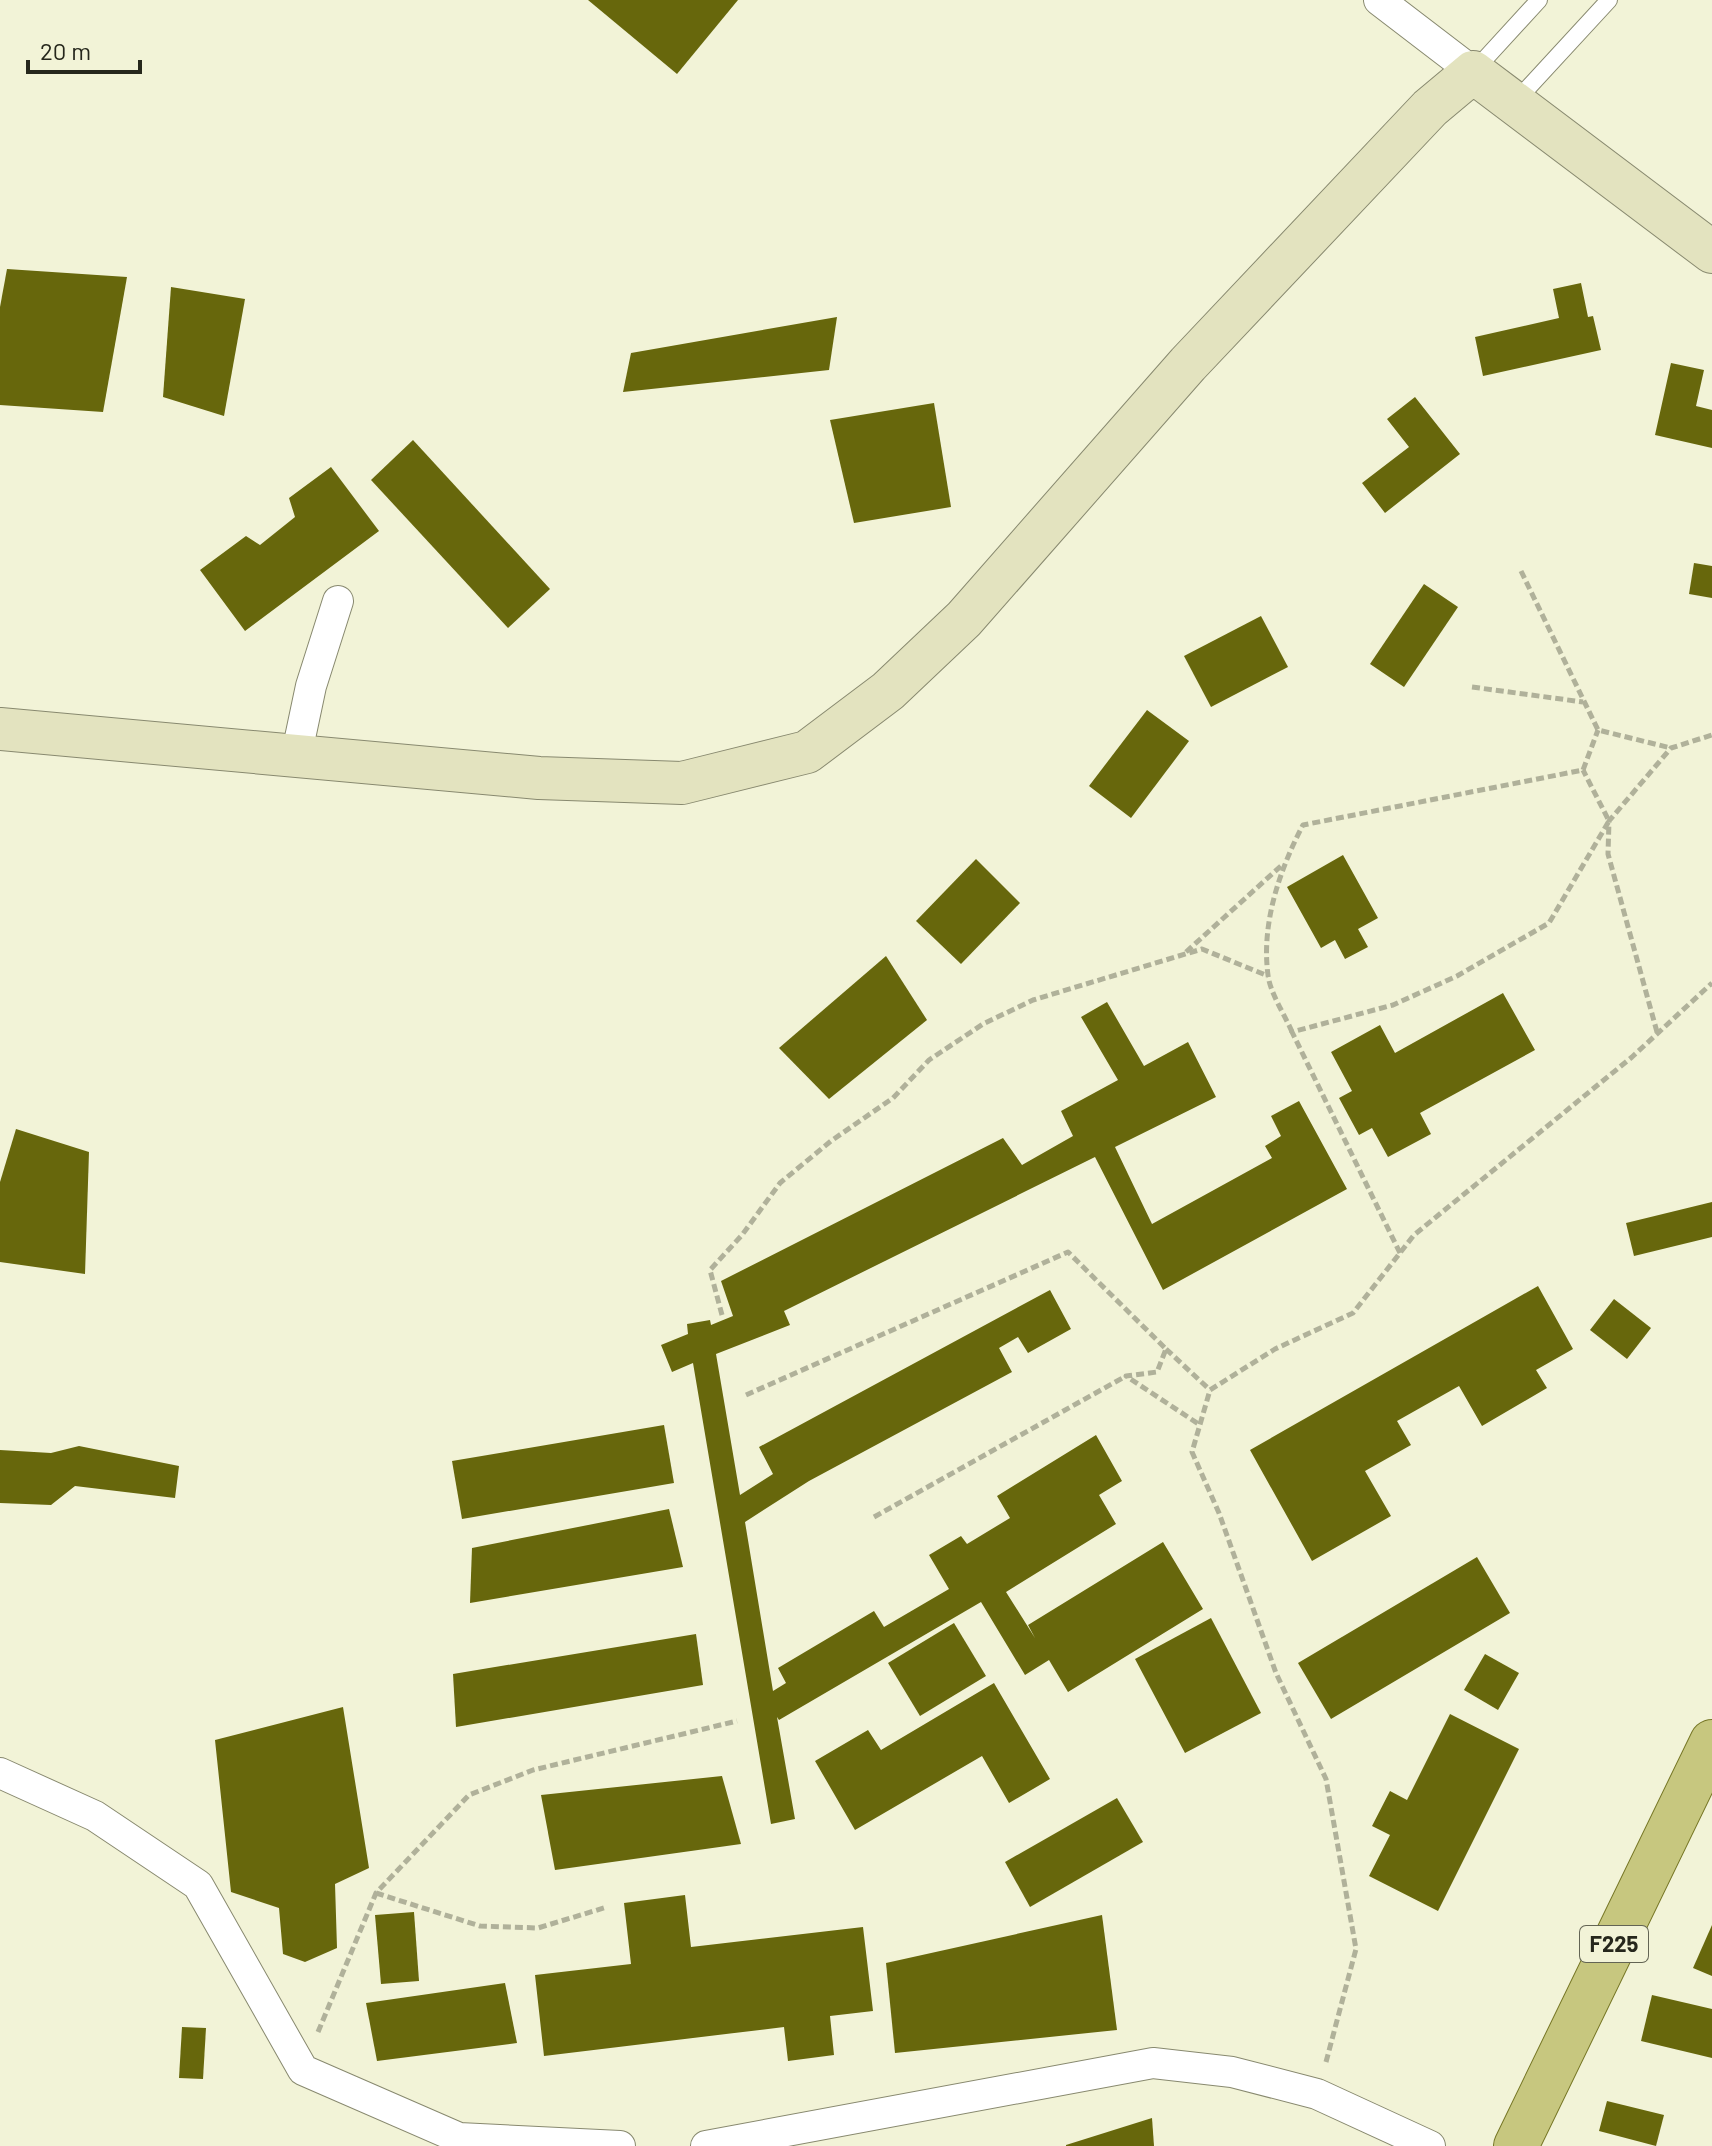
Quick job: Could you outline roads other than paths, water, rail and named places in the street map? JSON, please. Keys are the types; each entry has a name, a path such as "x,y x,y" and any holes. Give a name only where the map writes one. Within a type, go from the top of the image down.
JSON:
{"main road":[{"name":"F225","path":"1516,2146 1712,1742"}],"street":[{"path":"1379,0 1712,252"},
{"path":"0,729 539,778 682,783 807,752 888,691 964,619 1188,364 1430,108 1473,72"},
{"path":"296,757 311,686 338,601"},
{"path":"0,1773 95,1816 198,1885 303,2070 459,2138 620,2146"},
{"path":"706,2146 1153,2063 1232,2072 1317,2094 1430,2146"}],"lane":[{"path":"1473,72 1539,0"},
{"path":"1514,103 1609,0"}]}
